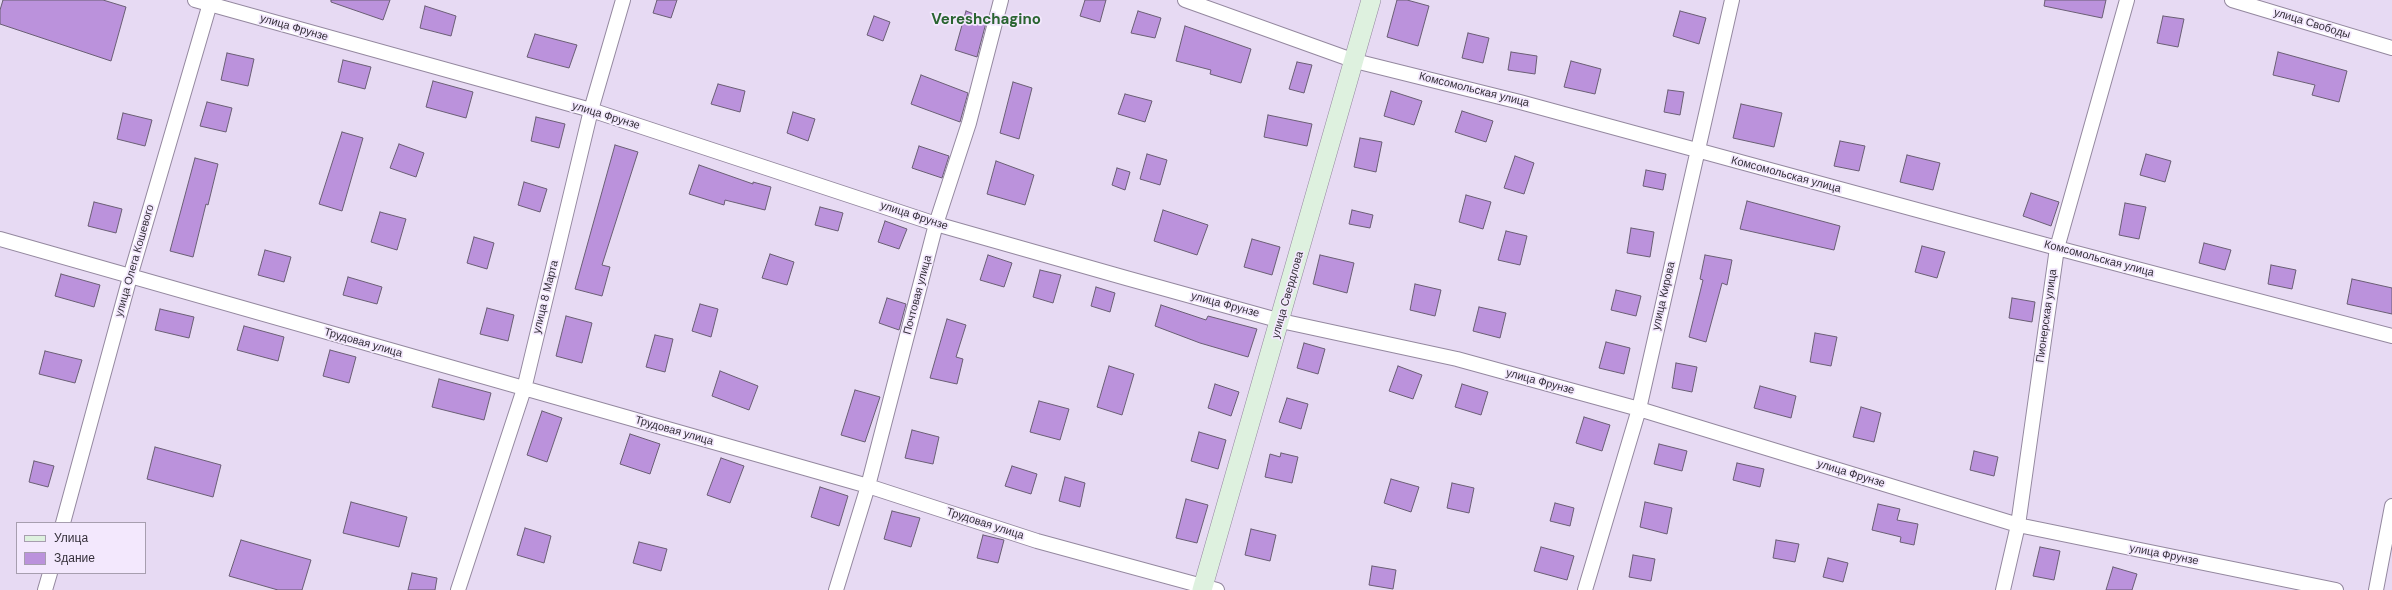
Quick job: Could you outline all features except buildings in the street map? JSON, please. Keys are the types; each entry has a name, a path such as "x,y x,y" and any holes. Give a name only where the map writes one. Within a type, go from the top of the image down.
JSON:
{"street":[{"name":"улица Фрунзе","path":"195,0 210,2 591,110 936,224 1281,321 1457,359 1639,409 2018,525 2336,590"},
{"name":"улица 8 Марта","path":"458,590 524,389 591,110 623,0"},
{"name":"Почтовая улица","path":"836,590 868,486 936,224 969,123 1001,0"},
{"name":"Комсомольская улица","path":"1186,0 1355,61 1520,102 2057,248 2392,336"},
{"name":"улица Свердлова","path":"1208,589 1281,321 1372,0"},
{"name":"улица Кирова","path":"1585,590 1639,409 1732,0"},
{"name":"Пионерская улица","path":"2003,590 2018,525 2057,248 2127,0"},
{"name":"улица Свободы","path":"2232,0 2392,48"},
{"name":"улица Олега Кошевого","path":"63,522 130,277 210,2"},
{"name":"Трудовая улица","path":"0,239 868,486 1037,541 1208,589"},
{"path":"2376,590 2392,506"},
{"path":"45,590 50,574"}],"district":[{"name":"Vereshchagino","path":"986,20"}]}
